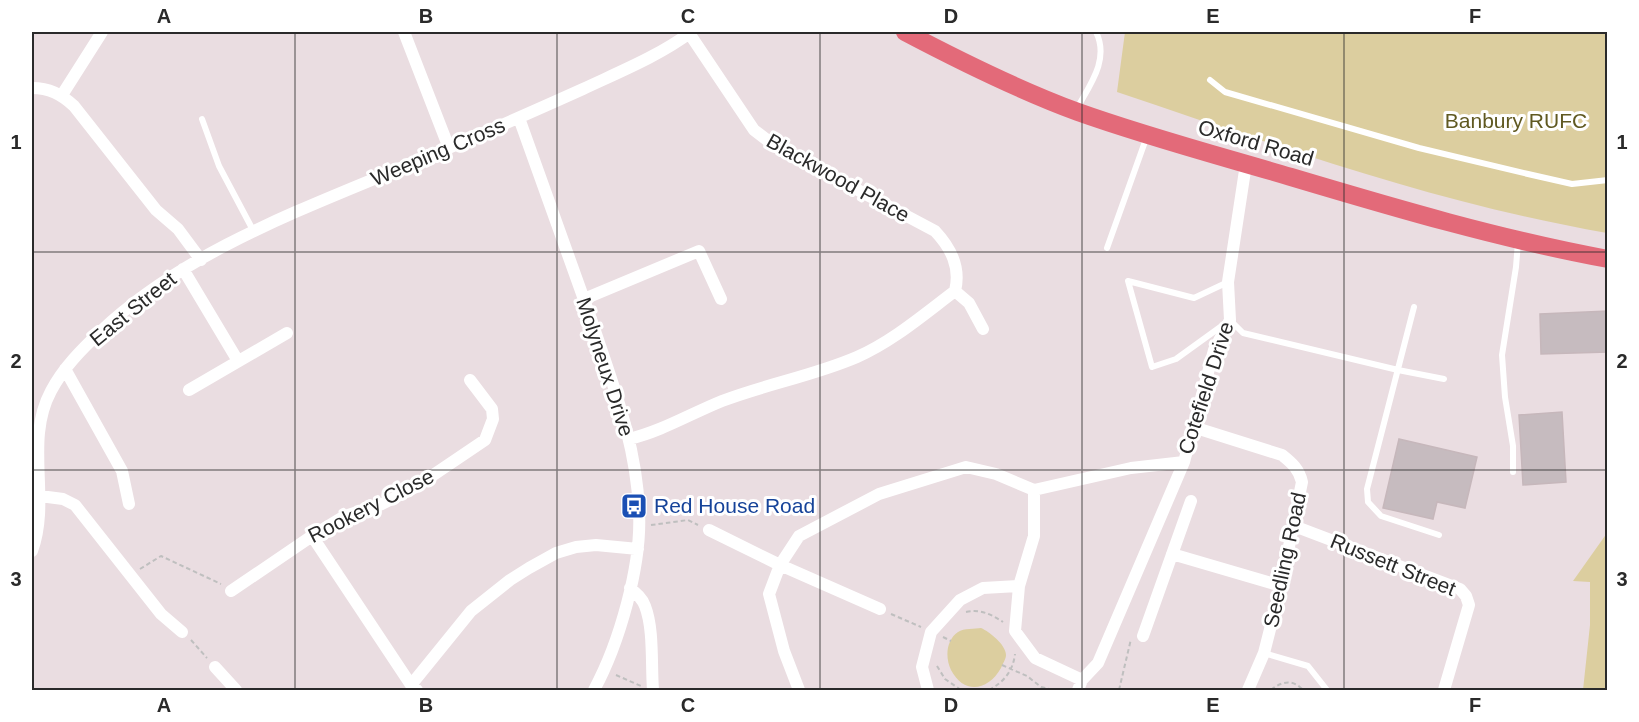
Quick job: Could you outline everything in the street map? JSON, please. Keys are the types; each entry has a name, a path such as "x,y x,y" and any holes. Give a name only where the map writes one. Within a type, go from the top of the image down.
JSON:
{"main road":[{"name":"Oxford Road","path":"905,32 946,54 1075,111 1147,135 1518,241 1608,260"}],"street":[{"path":"62,95 102,32"},
{"path":"404,32 449,148"},
{"name":"Weeping Cross","path":"183,269 298,211 519,118 650,58 690,32"},
{"name":"Blackwood Place","path":"690,32 754,130 775,146 935,231 946,243 955,260 958,280 955,291"},
{"path":"32,88 42,88 62,95 74,105 156,210 178,229 201,260"},
{"name":"Molyneux Drive","path":"519,118 623,412 636,483 638,549 616,637 594,690"},
{"name":"Cotefield Drive","path":"1034,490 1131,468 1184,462 1215,350 1230,320 1228,282 1246,164"},
{"path":"584,299 699,251 721,299"},
{"path":"183,269 238,361"},
{"name":"East Street","path":"32,551 37,537 40,496 37,446 41,420 50,392 65,369 114,319 183,269"},
{"path":"628,440 662,429 721,401 858,357 893,338 955,291 969,303 983,329"},
{"path":"189,390 287,333"},
{"path":"65,369 122,471 129,504"},
{"name":"Rookery Close","path":"231,591 345,516 382,504 414,488 485,440 493,419 492,409 471,380"},
{"name":"Seedling Road","path":"1193,427 1272,450 1292,462 1302,482 1281,586 1264,653 1248,690"},
{"path":"799,690 784,651 769,594 780,565 799,536 879,494 966,467 996,474 1034,490 1034,536 1019,585 1015,631 1035,658 1080,685 1098,663 1184,462"},
{"path":"40,496 63,499 75,505 161,614 182,632"},
{"path":"1143,636 1191,501"},
{"name":"Russett Street","path":"1294,526 1460,589 1469,605 1444,690"},
{"path":"709,530 780,565 880,609"},
{"path":"312,536 414,688 471,611 529,568 556,553 576,547 596,545 638,549"},
{"path":"1172,554 1281,586"},
{"path":"928,690 922,668 931,632 960,600 982,588 1019,585"},
{"path":"630,588 641,598 646,607 649,629 648,689"},
{"path":"215,667 236,690"}],"lane":[{"path":"1075,111 1097,73 1101,44 1096,32"},
{"path":"1209,80 1225,92 1419,148 1572,184 1608,180"},
{"path":"202,119 219,166 254,232"},
{"path":"1107,248 1147,135"},
{"path":"1513,472 1513,446 1505,397 1502,355 1518,241"},
{"path":"1228,282 1194,298 1128,280 1152,367 1176,359 1230,320 1243,333 1444,379"},
{"path":"1414,307 1367,489 1368,502 1381,516 1439,535"},
{"path":"1264,653 1308,666 1327,690"}],"path":[{"path":"639,526 688,520 709,530"},
{"path":"130,575 161,556 216,580 231,591"},
{"path":"880,609 951,641"},
{"path":"959,615 973,611 985,612 1003,622"},
{"path":"182,632 215,667"},
{"path":"1119,690 1132,632 1143,636"},
{"path":"989,690 1001,683 1011,669 1016,651"},
{"path":"935,657 937,667 945,679 955,688 962,690"},
{"path":"1002,665 1027,676 1041,687 1054,690"},
{"path":"603,669 648,689"},
{"path":"1271,690 1281,683 1290,682 1303,690"}],"green space":[{"name":"Banbury RUFC","path":"1125,32 1607,32 1607,233 1544,221 1421,190 1298,153 1117,92"},
{"path":"1607,533 1607,690 1583,690 1590,625 1590,582 1573,581"},
{"path":"981,628 1000,643 1006,657 996,676 990,682 976,687 969,686 956,678 951,670 948,660 949,644 958,632"}],"building":[{"path":"1608,311 1608,352 1541,354 1540,314"},
{"path":"1562,412 1566,482 1523,485 1519,415"},
{"path":"1399,439 1477,457 1465,508 1437,502 1433,519 1383,508"}],"place":[{"name":"Red House Road","path":"634,506"}]}
